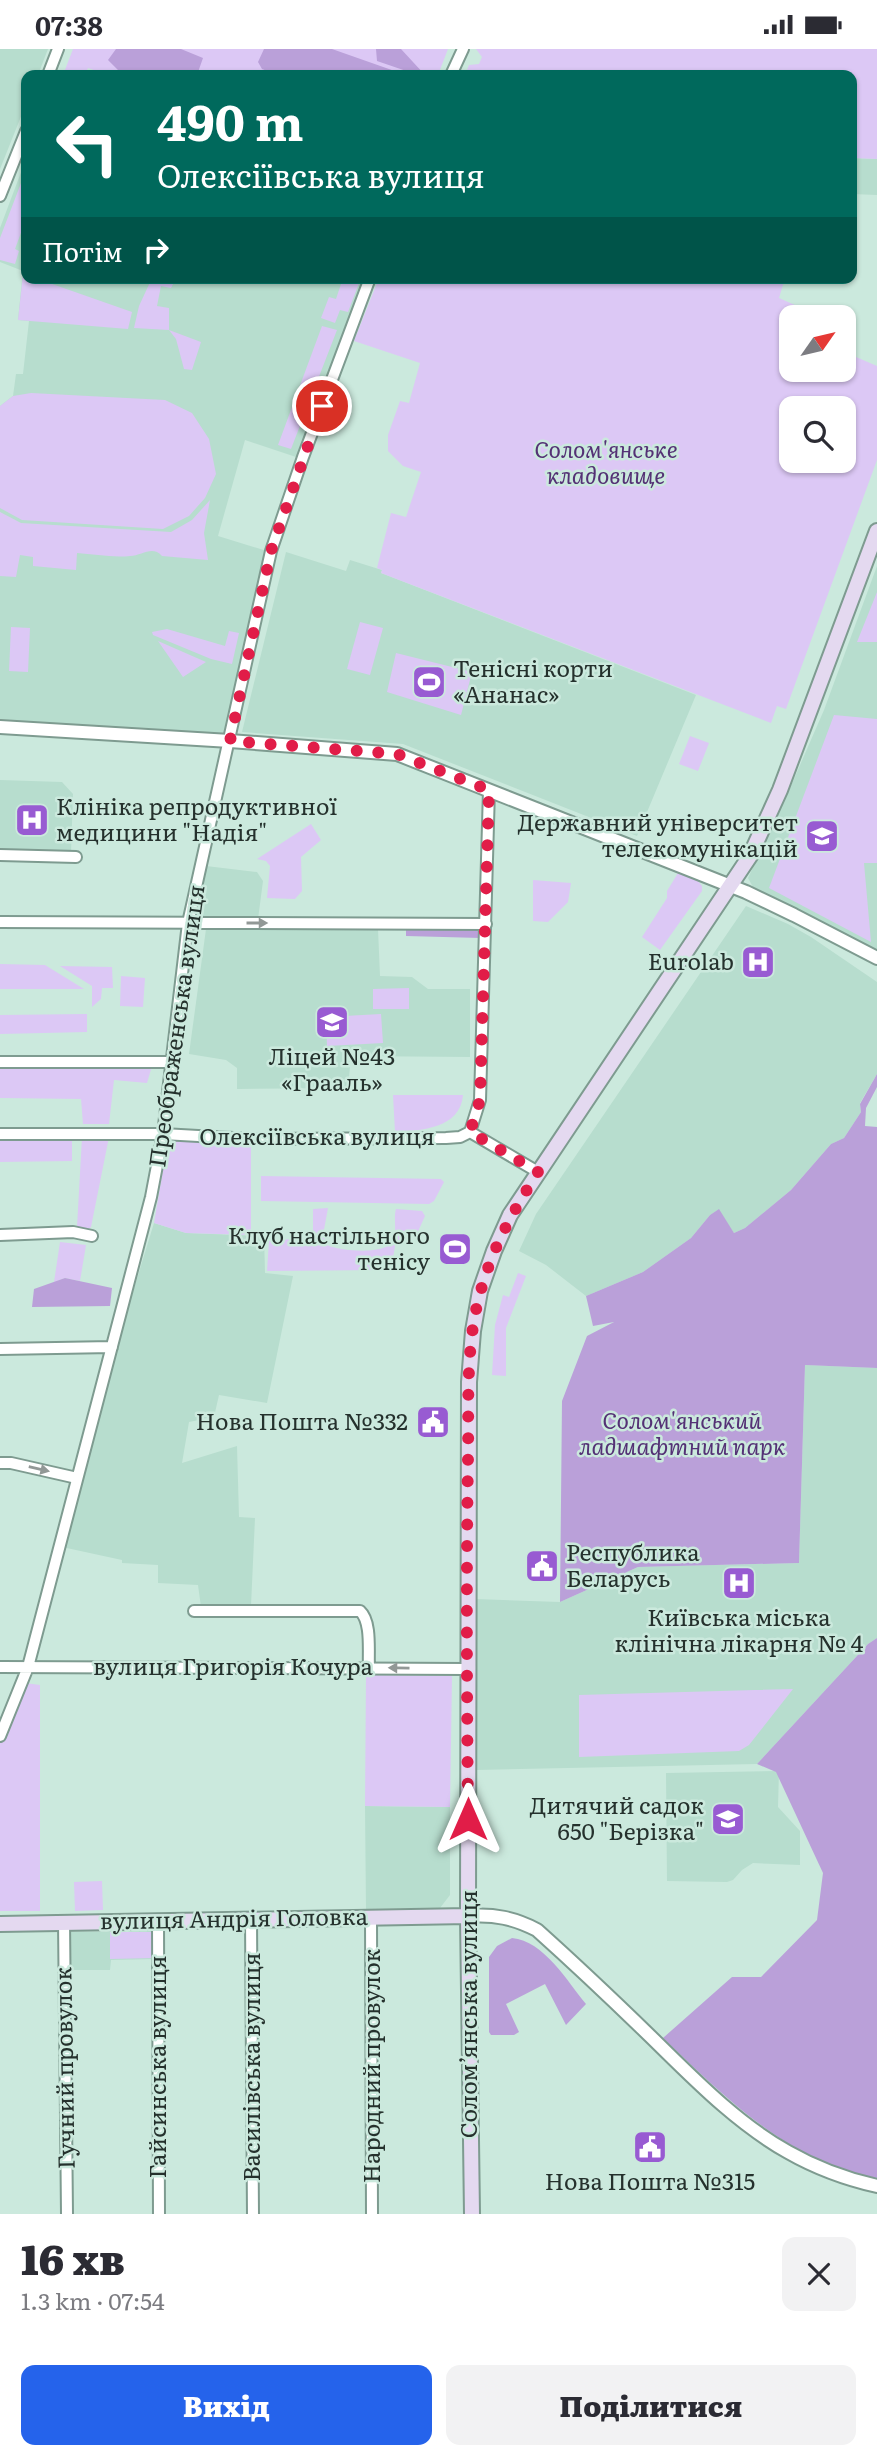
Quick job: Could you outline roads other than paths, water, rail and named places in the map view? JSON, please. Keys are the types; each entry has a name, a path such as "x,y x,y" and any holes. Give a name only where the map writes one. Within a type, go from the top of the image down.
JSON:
{"main road":[{"name":"Соломʼянська вулиця","path":"472,2214 467,1669 469,1382 473,1331 480,1291 510,1215 750,856 780,790 877,531"},
{"name":"вулиця Андрія Головка","path":"0,1924 468,1916"}],"street":[{"path":"50,70 58,49"},
{"path":"453,70 463,49"},
{"path":"0,196 21,144"},
{"name":"Преображенська вулиця","path":"0,1736 28,1667 151,1197 163,1134 188,923 271,551 368,284"},
{"path":"0,727 397,754 732,886 877,958"},
{"path":"489,790 480,1100 470,1132 538,1172"},
{"path":"0,855 76,857"},
{"path":"0,922 486,924"},
{"path":"0,1062 170,1062"},
{"name":"Олексіївська вулиця","path":"0,1134 163,1134 251,1139 446,1138 460,1137 470,1132"},
{"path":"0,1235 73,1232 92,1236"},
{"path":"0,1349 112,1347"},
{"path":"0,1463 11,1462 77,1478"},
{"path":"194,1611 360,1611 364,1613 367,1622 369,1668"},
{"name":"вулиця Григорія Кочура","path":"0,1667 467,1669"},
{"path":"468,1916 483,1915 516,1920 537,1930 683,2069 747,2124 786,2151 813,2165 877,2186"},
{"name":"Народний провулок","path":"371,1918 372,2214"},
{"name":"Василівська вулиця","path":"251,1919 253,2214"},
{"name":"Гайсинська вулиця","path":"158,1920 159,2214"},
{"name":"Гучний провулок","path":"64,1921 66,2214"}],"place":[{"name":"Тенісні корти «Ананас»","path":"429,682"},
{"name":"Клініка репродуктивної медицини \"Надія\"","path":"32,820"},
{"name":"Державний університет телекомунікацій","path":"822,836"},
{"name":"Eurolab","path":"758,962"},
{"name":"Ліцей №43 «Грааль»","path":"332,1022"},
{"name":"Клуб настільного тенісу","path":"455,1249"},
{"name":"Нова Пошта №332","path":"433,1422"},
{"name":"Республика Беларусь","path":"542,1566"},
{"name":"Київська міська клінічна лікарня № 4","path":"739,1583"},
{"name":"Дитячий садок 650 \"Берізка\"","path":"728,1819"},
{"name":"Нова Пошта №315","path":"650,2147"}],"park label":[{"name":"Солом'янське кладовище","path":"606,463"},
{"name":"Солом'янський ладшафтний парк","path":"682,1434"}]}
